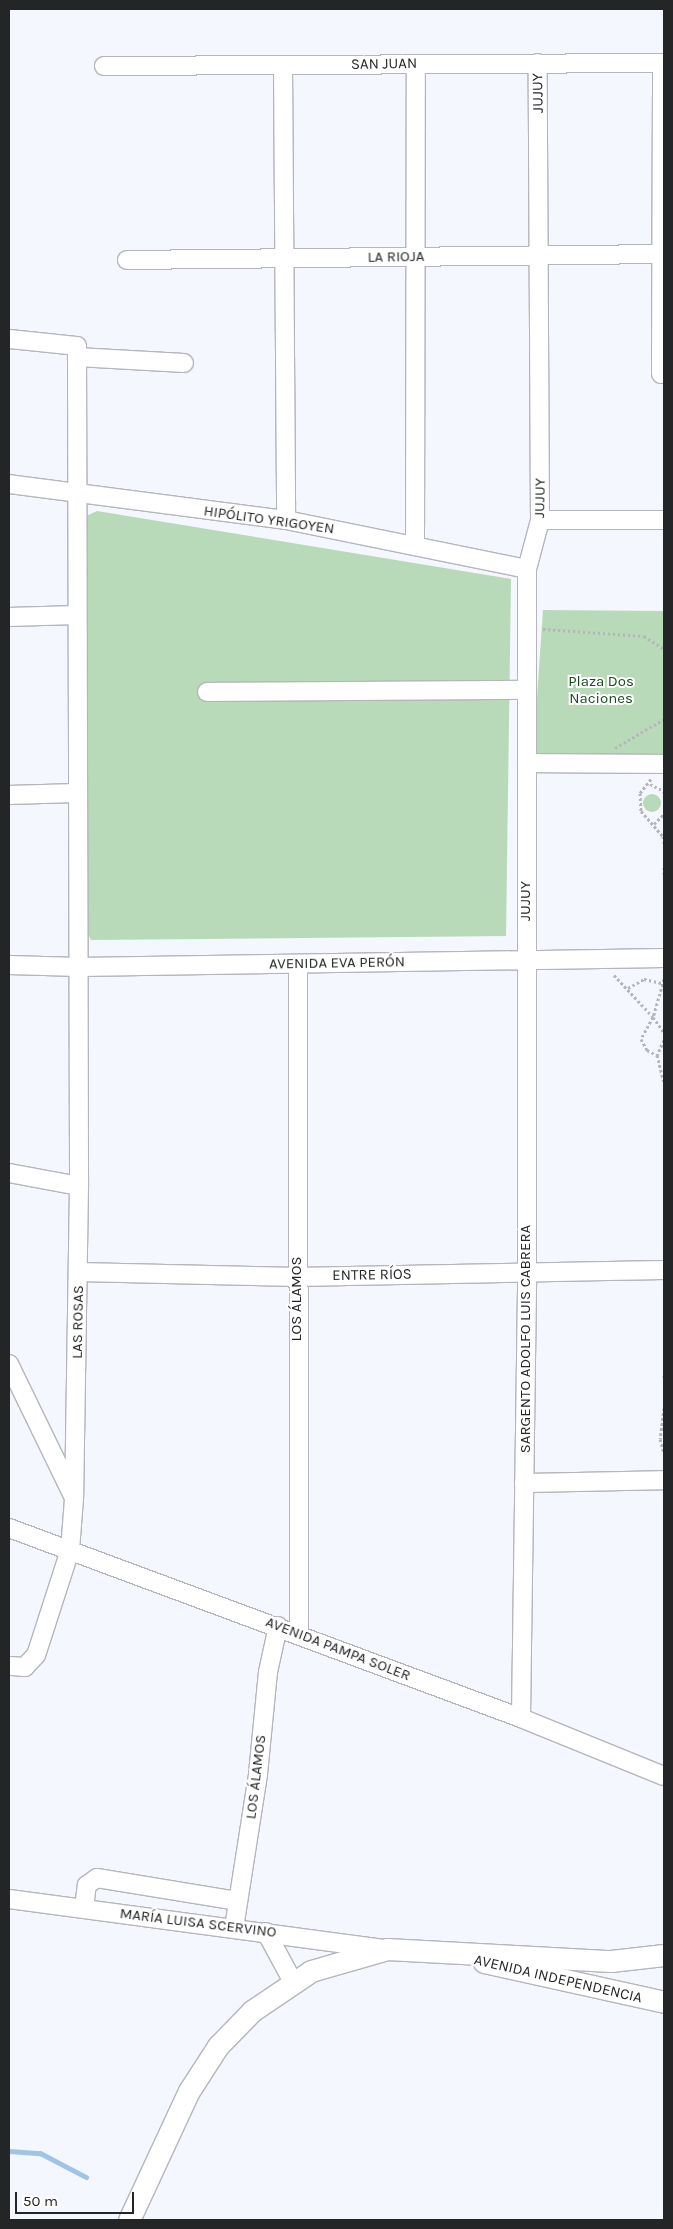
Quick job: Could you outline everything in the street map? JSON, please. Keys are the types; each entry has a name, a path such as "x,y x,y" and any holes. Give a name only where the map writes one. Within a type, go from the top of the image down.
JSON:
{"main road":[{"name":"AVENIDA INDEPENDENCIA","path":"129,2220 189,2091 218,2046 252,2011 293,1982 346,1958 387,1949 452,1953 536,1954 611,1961 664,1955"},
{"name":"AVENIDA INDEPENDENCIA","path":"452,1953 532,1975 664,2002"}],"street":[{"name":"SAN JUAN","path":"104,66 663,62"},
{"path":"661,374 663,62"},
{"name":"JUJUY","path":"526,960 527,569 540,520 541,256 538,63"},
{"path":"416,64 416,545"},
{"path":"283,65 286,520"},
{"name":"LA RIOJA","path":"127,260 663,254"},
{"path":"9,338 77,352 184,363"},
{"name":"LAS ROSAS","path":"17,1666 36,1655 70,1550 74,1499 79,1272 79,967 76,793 77,352"},
{"name":"HIPÓLITO YRIGOYEN","path":"9,484 78,495 286,520 527,569"},
{"path":"540,520 664,520"},
{"path":"9,617 77,615"},
{"path":"207,692 527,690"},
{"path":"527,763 659,764"},
{"path":"9,795 76,793"},
{"name":"AVENIDA EVA PERÓN","path":"9,965 79,967 526,960 594,957 664,958"},
{"name":"SARGENTO ADOLFO LUIS CABRERA","path":"521,1718 527,1272 526,960"},
{"name":"LOS ÁLAMOS","path":"298,964 298,1635"},
{"path":"9,1173 79,1186"},
{"name":"ENTRE RÍOS","path":"79,1272 297,1277 664,1270"},
{"path":"9,1364 74,1499"},
{"path":"524,1483 664,1480"},
{"name":"AVENIDA PAMPA SOLER","path":"9,1528 278,1626 521,1718 664,1776"},
{"name":"LOS ÁLAMOS","path":"234,1928 258,1774 268,1672 278,1626"},
{"path":"84,1908 87,1885 98,1878 238,1900"},
{"name":"MARÍA LUISA SCERVINO","path":"9,1899 387,1949"},
{"path":"266,1932 279,1951 293,1982"}],"path":[{"path":"527,628 644,636 664,649"},
{"path":"613,748 664,719"},
{"path":"659,764 650,784 640,793 641,811 654,824 664,843"},
{"path":"650,784 664,791 664,796"},
{"path":"654,824 664,814"},
{"path":"664,867 664,877"},
{"path":"594,957 628,988 640,1007 653,1017 664,1033"},
{"path":"628,988 644,979 662,983"},
{"path":"657,1055 647,1050 641,1039 659,1005 664,980"},
{"path":"664,1040 657,1055 664,1083"},
{"path":"664,1408 660,1439 664,1453"}],"green space":[{"path":"97,511 511,579 506,936 91,940 83,924 84,517"},
{"name":"Plaza Dos Naciones","path":"543,610 664,611 664,756 533,756"},
{"path":"652,794 658,797 661,803 658,809 652,812 646,809 643,803 646,797"}],"waterway":[{"path":"9,2151 40,2153 86,2177"}]}
